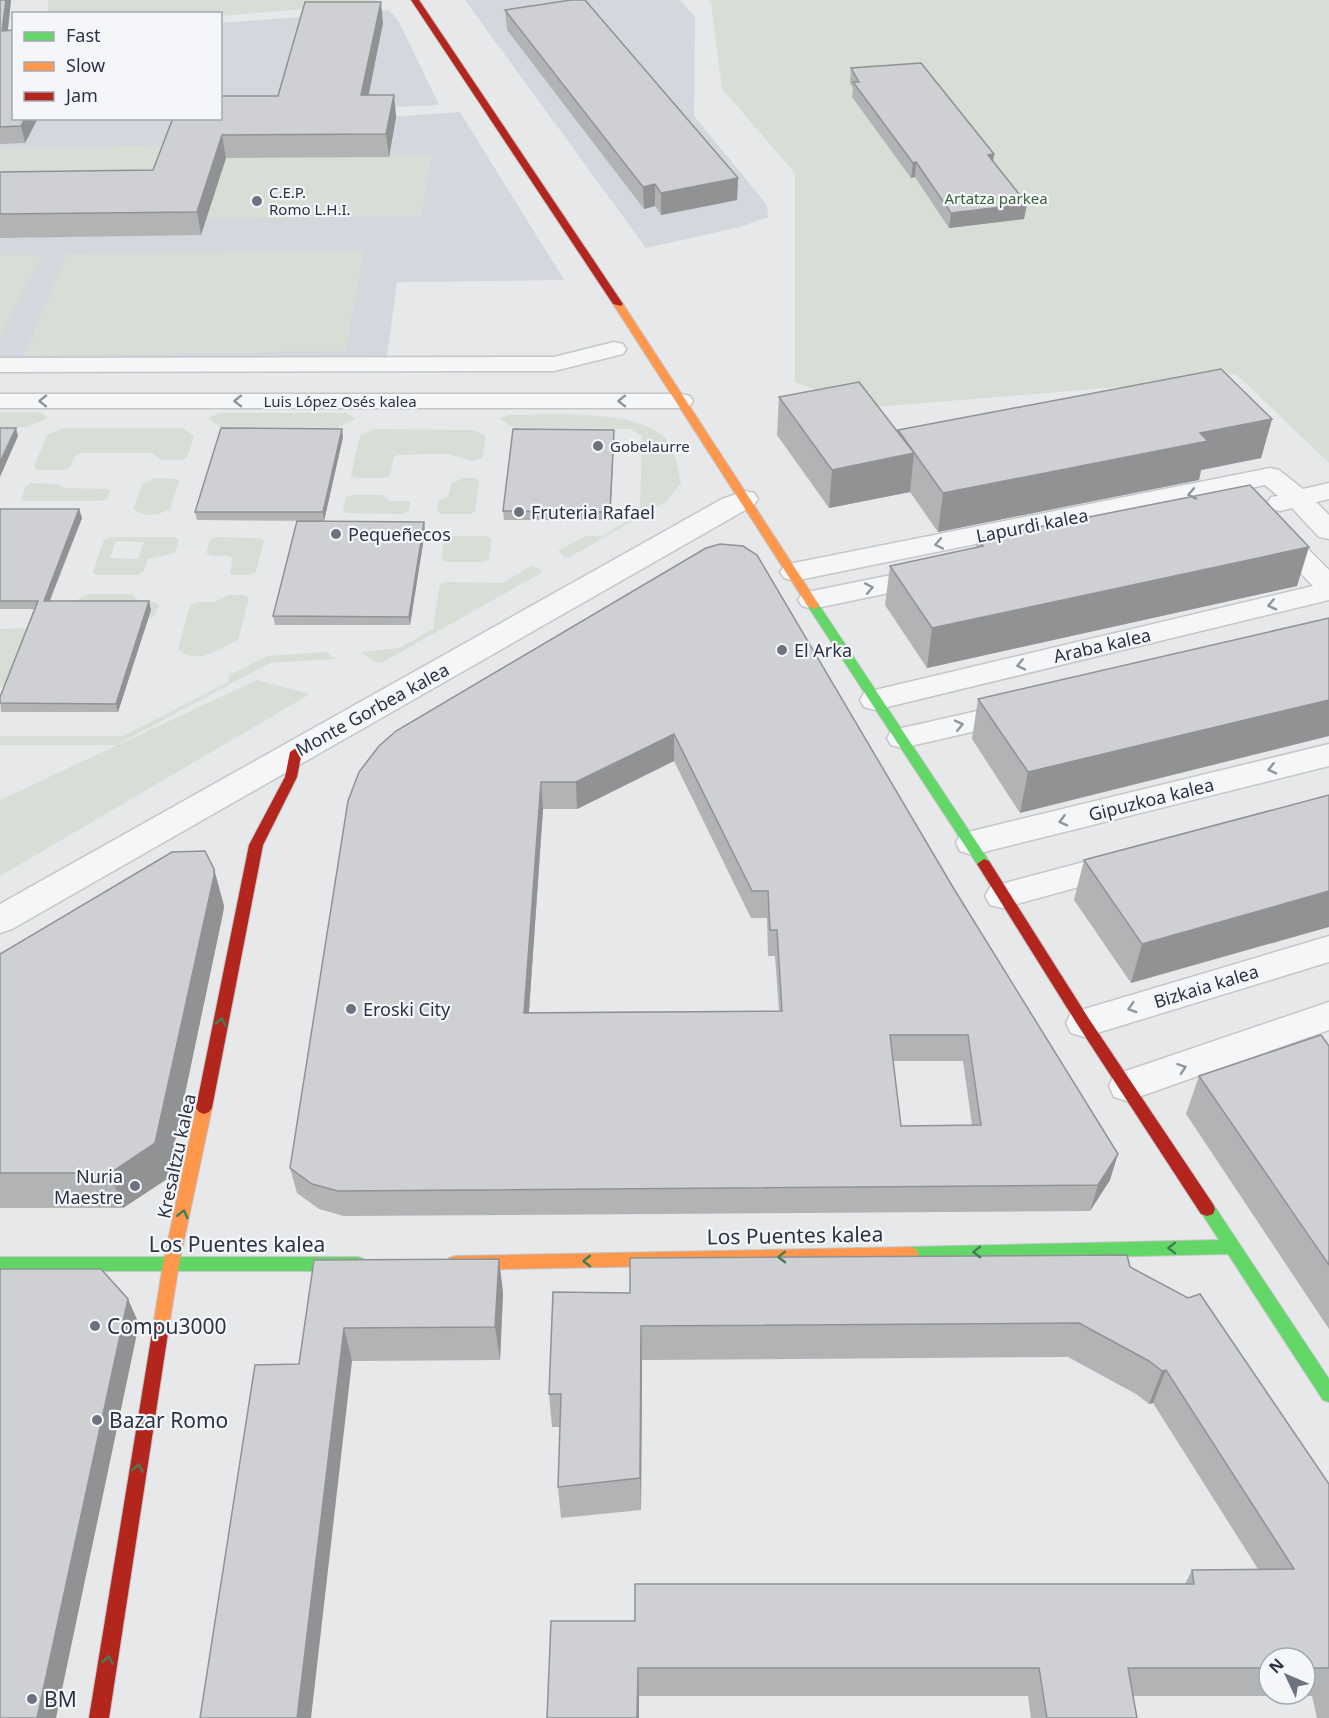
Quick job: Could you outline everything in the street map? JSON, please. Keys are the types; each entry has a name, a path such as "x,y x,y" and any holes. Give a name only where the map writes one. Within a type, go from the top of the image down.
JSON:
{"street":[{"path":"415,0 794,572 875,700 972,843 1002,896 1084,1023 1329,1394"},
{"path":"0,365 554,364 614,350"},
{"name":"Luis López Osés kalea","path":"0,401 681,401"},
{"name":"Lapurdi kalea","path":"1243,500 1270,476 1296,498"},
{"name":"Lapurdi kalea","path":"794,572 1243,500 1296,498 1329,491"},
{"path":"1296,498 1329,531"},
{"name":"Monte Gorbea kalea","path":"0,920 745,499"},
{"path":"1243,500 1329,586"},
{"path":"812,600 958,571"},
{"name":"Araba kalea","path":"875,700 1329,591"},
{"path":"902,738 1049,705"},
{"name":"Kresaltzu kalea","path":"99,1718 171,1264 184,1210 256,845 291,777 296,752"},
{"name":"Gipuzkoa kalea","path":"972,843 1329,755"},
{"path":"1002,896 1149,856"},
{"name":"Bizkaia kalea","path":"1084,1023 1329,949"},
{"path":"1127,1086 1329,1016"},
{"name":"Los Puentes kalea","path":"445,1263 1230,1247"},
{"name":"Los Puentes kalea","path":"0,1264 115,1266 374,1264"}],"shaded area":[{"path":"465,0 680,0 695,17 694,116 767,205 768,217 740,227 646,248"},
{"path":"389,10 399,22 439,105 222,115 222,23"},
{"name":"C.E.P. Romo L.H.I.","path":"460,112 564,280 397,282 386,364 0,364 0,122 402,116"}],"green space":[{"path":"48,0 377,0 379,3 222,16 222,12 48,12"},
{"name":"Artatza parkea","path":"708,0 1329,0 1329,463 1236,374 1181,382 864,408 795,382 795,173 722,89 711,3"},
{"path":"186,145 171,191 0,194 0,148"},
{"path":"431,155 422,216 206,219 226,157"},
{"path":"364,250 346,351 24,356 66,254"},
{"path":"0,255 42,255 0,338"},
{"path":"0,412 40,412 48,418 26,427 0,427"},
{"path":"220,413 347,413 355,419 335,429 223,429 208,418"},
{"path":"570,414 618,418 639,423 657,431 669,443 681,483 667,501 568,558 564,557 558,551 585,536 603,536 640,513 642,436 630,429 515,428 499,419 508,415"},
{"path":"65,428 183,428 194,436 187,458 182,460 160,460 153,453 80,453 65,470 37,470 34,467 47,435"},
{"path":"374,429 474,430 486,437 482,458 478,460 470,461 451,455 438,454 398,455 394,457 390,476 355,478 351,475 360,436"},
{"path":"155,478 179,481 170,509 151,515 142,514 133,509 142,485"},
{"path":"463,478 479,480 475,512 441,514 437,511 439,500 448,497 451,484"},
{"path":"31,483 110,491 107,499 102,501 24,501 21,499 26,486"},
{"path":"351,495 381,495 390,501 407,501 410,503 409,511 404,514 347,513 343,510 346,498"},
{"path":"449,536 487,536 492,539 489,560 445,562 442,559 444,539"},
{"path":"110,537 175,537 179,540 175,553 148,559 143,572 138,575 96,575 93,572 104,540","holes":["116,541 144,542 138,559 110,558"]},
{"path":"215,537 264,540 256,572 250,575 233,575 230,573 233,558 212,556 206,553 210,540"},
{"path":"531,566 542,570 541,573 381,663 361,652 399,648 433,629 440,584 443,582 502,583"},
{"path":"89,594 132,594 140,602 155,602 159,605 155,615 149,619 151,610 71,603"},
{"path":"228,595 245,595 249,598 238,640 208,655 193,656 178,649 190,605 196,602 214,602"},
{"path":"33,628 10,687 0,687 0,629"},
{"path":"326,652 335,659 270,663 116,745 0,745 0,736 123,736 228,682 230,675 267,656"},
{"path":"257,680 310,694 0,876 0,800"}],"building":[{"path":"0,0 6,0 2,31 12,30 12,120 24,120 21,126 0,127"},
{"path":"585,0 738,178 661,193 655,184 643,187 505,10"},
{"path":"305,2 381,2 361,95 394,95 386,134 222,135 197,212 0,214 0,172 153,170 172,120 222,120 222,96 278,96"},
{"path":"921,63 994,154 988,155 1027,204 951,213 916,162 913,163 853,82 859,82 851,68"},
{"path":"1221,369 1272,419 1200,433 1208,441 943,493 898,430"},
{"path":"859,382 914,453 832,470 779,397"},
{"path":"0,428 16,428 0,462"},
{"path":"221,428 342,429 323,512 195,512"},
{"path":"513,429 614,430 610,512 503,511"},
{"path":"1250,485 1309,547 932,628 890,566 983,546 978,539"},
{"path":"0,509 79,509 44,601 149,601 116,704 0,703 0,697 38,601 0,601"},
{"path":"297,521 424,522 409,617 273,616"},
{"path":"720,544 743,546 757,555 954,889 1118,1154 1098,1185 338,1191 312,1184 290,1168 348,801 359,772 379,746 396,731 706,548","holes":["674,734 752,891 768,891 770,930 777,930 782,1011 524,1013 541,782 576,782","890,1035 968,1035 981,1125 901,1126"]},
{"path":"1329,618 1329,700 1028,772 978,699"},
{"path":"1329,795 1329,891 1142,944 1084,860"},
{"path":"205,851 214,869 214,876 155,1143 110,1173 0,1173 0,954 172,852"},
{"path":"1321,1035 1329,1046 1329,1265 1199,1076"},
{"path":"1127,1255 1130,1267 1188,1298 1200,1294 1329,1484 1329,1668 1317,1668 1317,1646 1257,1646 1257,1668 1128,1668 1137,1718 1047,1718 1039,1668 638,1668 637,1718 547,1718 551,1621 635,1621 635,1584 1194,1584 1192,1570 1294,1569 1166,1370 1162,1371 1149,1361 1079,1323 641,1326 640,1478 558,1487 561,1394 549,1394 553,1292 630,1293 630,1258"},
{"path":"499,1259 495,1327 344,1328 297,1718 200,1718 255,1365 299,1364 314,1260"},
{"path":"0,1269 101,1269 128,1299 37,1718 0,1718"}],"traffic: fast":[{"path":"813,605 984,864"},
{"path":"1207,1209 1329,1394"},
{"path":"910,1254 1230,1247"},
{"path":"0,1264 358,1264"}],"traffic: slow":[{"path":"618,304 813,605"},
{"path":"160,1333 171,1264 204,1108"},
{"path":"455,1263 910,1254"}],"traffic: jam":[{"path":"415,0 618,304"},
{"path":"204,1108 256,845 291,777 296,752"},
{"path":"984,864 1084,1023 1207,1209"},
{"path":"99,1718 160,1333"}],"place":[{"name":"C.E.P. Romo L.H.I.","path":"257,201"},
{"name":"Gobelaurre","path":"598,446"},
{"name":"Fruteria Rafael","path":"519,512"},
{"name":"Pequeñecos","path":"336,534"},
{"name":"El Arka","path":"782,650"},
{"name":"Eroski City","path":"351,1009"},
{"name":"Nuria Maestre","path":"135,1186"},
{"name":"Compu3000","path":"95,1326"},
{"name":"Bazar Romo","path":"97,1420"},
{"name":"BM","path":"32,1699"}]}
